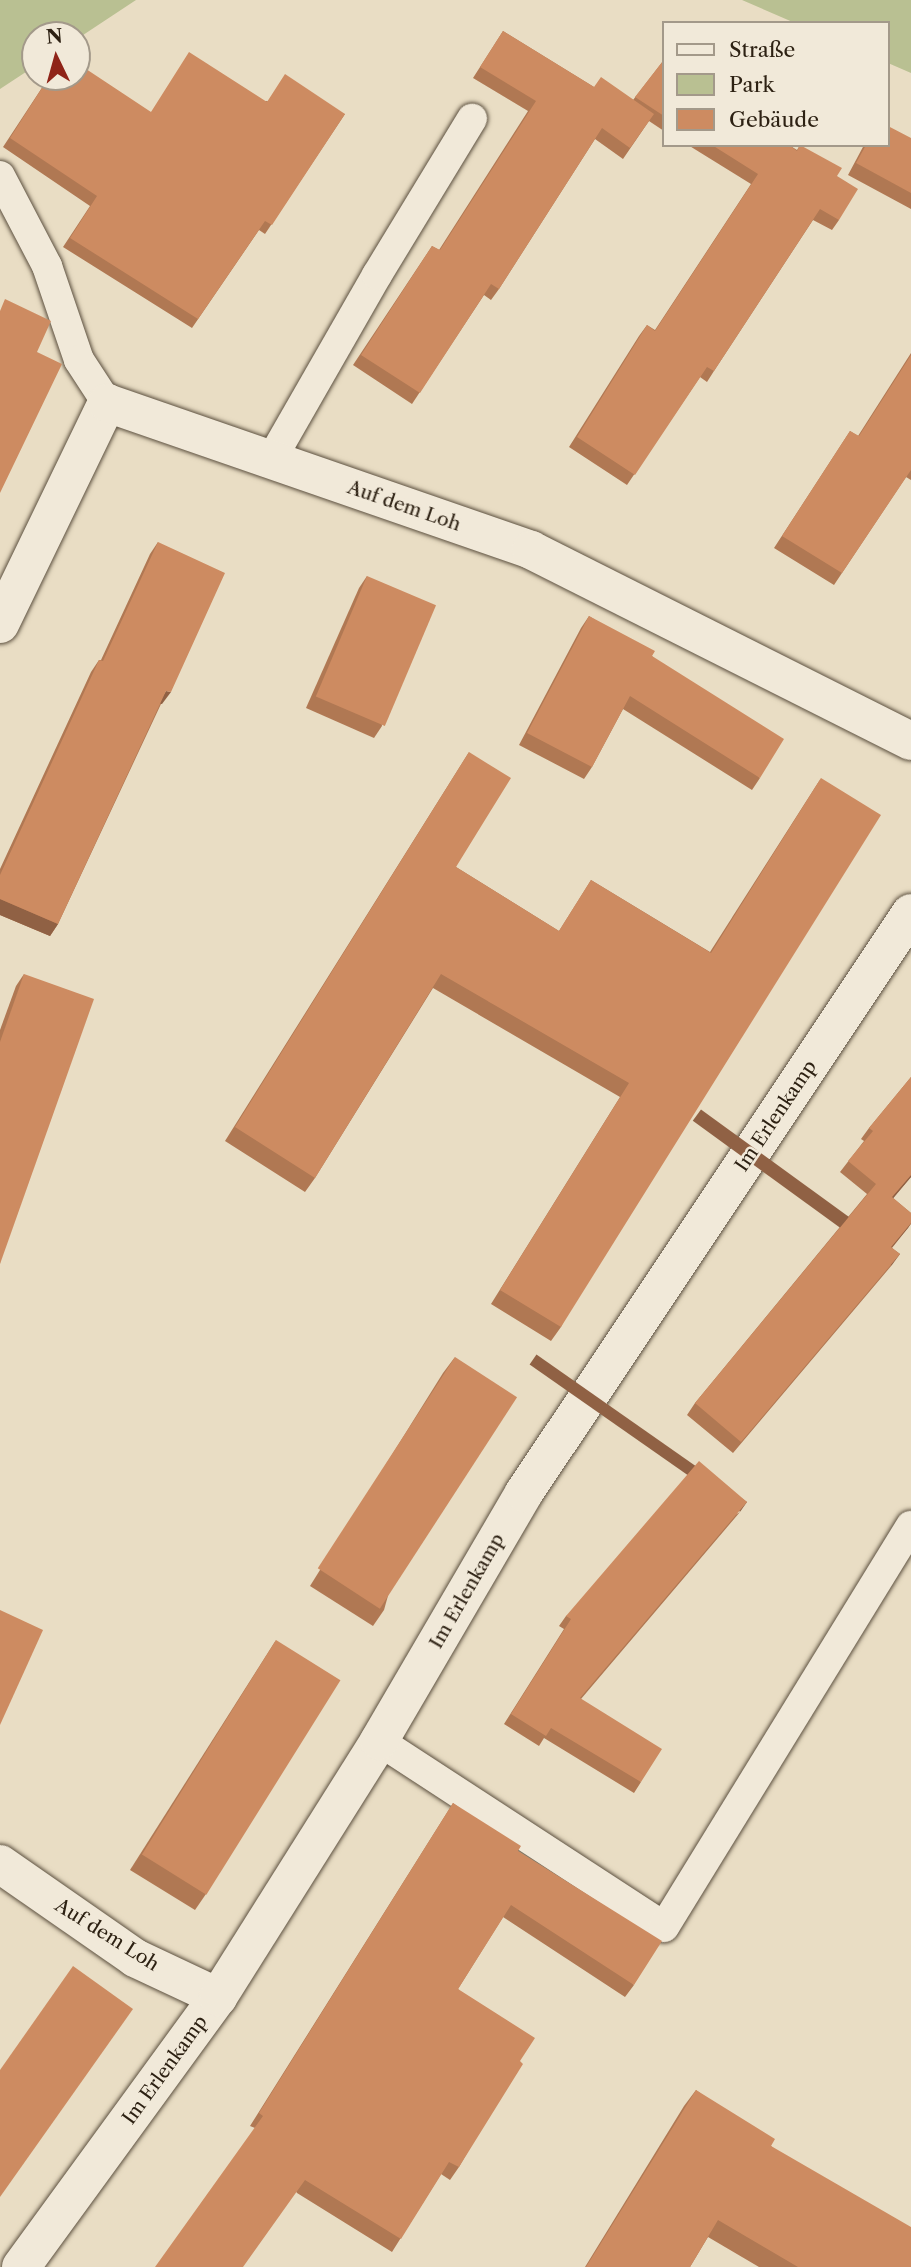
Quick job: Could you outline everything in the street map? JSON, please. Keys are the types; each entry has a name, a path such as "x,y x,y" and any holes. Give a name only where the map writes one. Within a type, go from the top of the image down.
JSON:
{"street":[{"name":"Auf dem Loh","path":"107,403 531,550 911,741"},
{"path":"0,624 107,403"},
{"name":"Im Erlenkamp","path":"21,2267 218,1997 379,1741 523,1493 911,913"},
{"name":"Auf dem Loh","path":"0,1864 135,1958 218,1997"}],"lane":[{"path":"271,460 370,287 472,119"},
{"path":"0,176 47,266 79,360 107,403"},
{"path":"379,1741 664,1927 911,1526"}],"green space":[{"path":"0,0 136,0 91,30 91,21 21,21 21,75 0,89"},
{"path":"742,0 911,0 911,73 890,64 890,21 790,21"}],"building":[{"path":"503,31 594,87 601,77 654,114 630,148 602,128 499,289 491,284 420,393 361,355 432,246 440,250 536,101 480,67"},
{"path":"189,52 267,102 285,74 345,114 272,225 265,221 198,319 70,238 97,196 10,138 40,91 91,91 91,72 151,112"},
{"path":"662,62 662,115 635,97"},
{"path":"890,127 911,138 911,193 856,163 865,147 890,147"},
{"path":"715,147 792,147 797,151 799,147 804,147 842,168 837,176 858,189 839,220 820,209 714,371 707,367 635,475 577,437 647,325 655,331 758,174"},
{"path":"5,299 51,321 37,352 62,364 0,493 0,311"},
{"path":"911,355 911,470 842,573 782,536 850,431 859,436"},
{"path":"158,542 225,573 171,692 166,691 58,924 0,899 0,875 99,660 103,661"},
{"path":"367,576 436,605 385,726 316,697"},
{"path":"589,616 655,651 652,656 784,739 760,778 630,696 592,767 527,733"},
{"path":"469,752 511,778 456,867 559,931 591,880 711,953 821,778 881,815 561,1327 500,1290 629,1083 441,974 315,1178 235,1127"},
{"path":"24,974 94,999 0,1264 0,1042"},
{"path":"911,1077 911,1175 892,1197 911,1213 911,1223 891,1247 900,1254 741,1442 695,1403 876,1184 848,1161 873,1131 869,1128"},
{"path":"455,1357 517,1397 380,1609 318,1568"},
{"path":"699,1461 747,1502 580,1698 662,1749 641,1782 551,1728 546,1736 511,1714 571,1619 566,1616"},
{"path":"0,1610 43,1630 0,1725"},
{"path":"276,1640 340,1680 206,1895 142,1855"},
{"path":"453,1803 521,1846 518,1851 662,1941 634,1985 511,1905 458,1989 535,2038 520,2061 523,2064 459,2167 449,2162 401,2239 305,2180 243,2267 155,2267 263,2116 259,2113"},
{"path":"73,1966 133,2009 0,2197 0,2070"},
{"path":"696,2090 775,2139 771,2146 911,2227 911,2267 798,2267 718,2220 690,2267 586,2267"}]}
